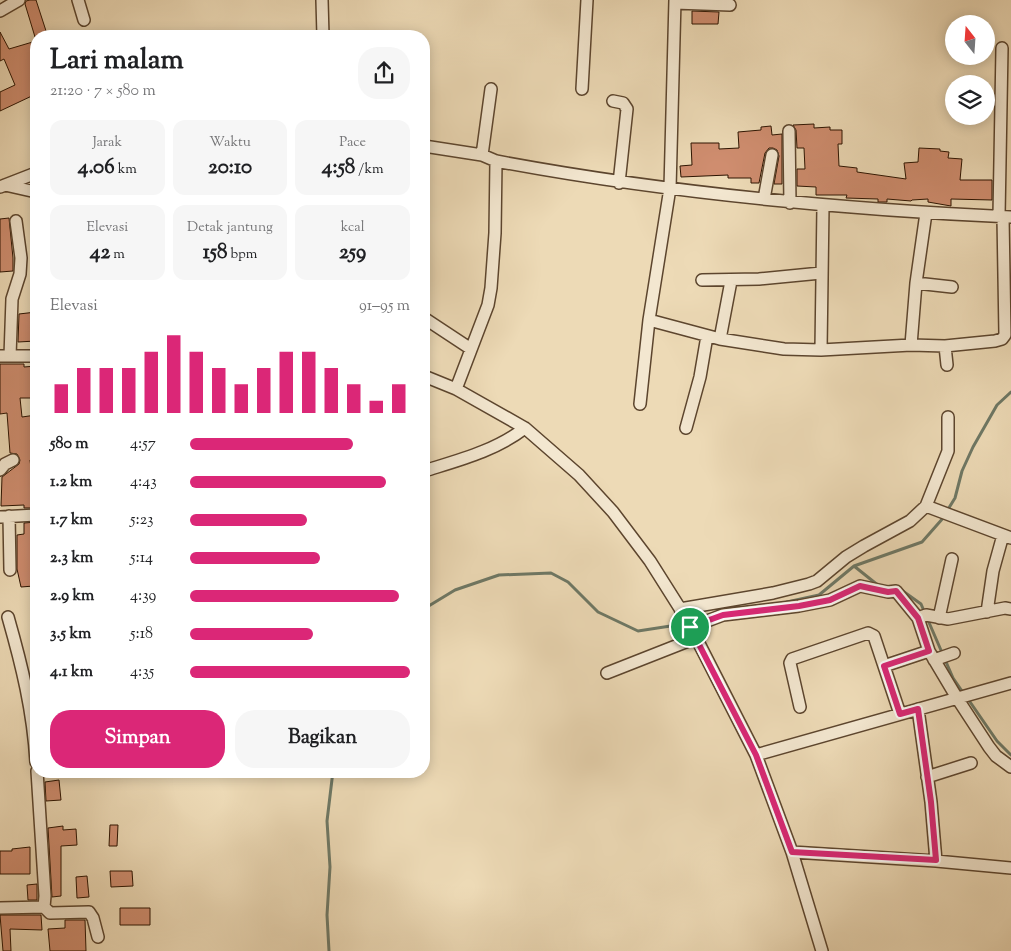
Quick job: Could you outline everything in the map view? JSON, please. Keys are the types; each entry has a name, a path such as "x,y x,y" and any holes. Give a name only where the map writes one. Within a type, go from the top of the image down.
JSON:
{"street":[{"path":"0,11 18,0"},
{"path":"78,0 84,20"},
{"path":"322,0 323,30"},
{"path":"582,89 587,0"},
{"path":"640,404 649,320 670,188 675,1 730,5"},
{"path":"649,320 720,339 784,349 822,350 911,345 945,346 1002,339 1005,335 1002,48"},
{"path":"482,155 491,89"},
{"path":"613,101 623,103 627,109 619,183"},
{"path":"789,131 790,203"},
{"path":"430,147 482,155 496,161 619,183 823,206 1004,217"},
{"path":"764,199 772,155"},
{"path":"456,389 488,305 491,288 495,233 496,161"},
{"path":"2,186 30,175"},
{"path":"2,186 30,191"},
{"path":"822,350 823,206"},
{"path":"911,345 916,283 926,213"},
{"path":"16,221 21,258 20,274 12,299 5,356 30,356"},
{"path":"702,280 731,280 822,273"},
{"path":"720,339 731,280"},
{"path":"916,283 952,287"},
{"path":"430,322 471,349"},
{"path":"686,428 700,377 707,336"},
{"path":"945,346 947,365"},
{"path":"430,378 456,389 525,428 579,475 613,512 650,561 688,623 756,755 792,852 822,951"},
{"path":"607,673 688,623 773,593 817,581 846,557 910,521 926,506 948,451 950,436 948,417"},
{"path":"430,469 472,456 508,441 525,428"},
{"path":"0,470 5,464 13,460"},
{"path":"926,506 1007,537 993,571 987,612"},
{"path":"10,570 4,517 30,515"},
{"path":"939,618 952,559"},
{"path":"688,623 723,615 799,606 830,600 860,586 888,592 896,591 921,617 989,747 996,756 1011,767"},
{"path":"921,617 948,619 1005,608 1011,609"},
{"path":"8,617 30,704"},
{"path":"800,707 790,663 792,659 868,633 874,636 900,714"},
{"path":"884,666 940,655"},
{"path":"756,755 1011,683"},
{"path":"918,709 936,860"},
{"path":"927,777 972,763"},
{"path":"37,778 45,896 44,907"},
{"path":"792,852 936,860 1011,868"},
{"path":"0,908 44,907 50,913 89,912 93,918 98,937"}],"building":[{"path":"36,0 46,30 33,30 25,4 26,1"},
{"path":"692,11 719,12 718,24 692,24"},
{"path":"0,32 9,49 30,43 30,97 0,111 0,92 15,85 4,59 0,61"},
{"path":"814,124 814,128 830,127 830,130 842,130 842,144 838,144 839,166 857,168 857,172 906,179 904,163 918,162 919,148 940,149 940,151 949,152 948,158 962,159 960,180 992,180 992,200 951,199 951,206 928,202 928,199 911,201 887,199 887,202 878,202 878,199 846,198 847,195 816,195 816,187 797,186 797,169 805,169 804,148 797,148 796,130 793,125"},
{"path":"771,126 772,135 782,134 782,184 774,184 779,156 777,150 773,148 769,148 765,153 759,183 751,183 751,178 728,178 728,175 681,177 680,166 692,165 691,143 719,143 719,149 739,148 738,132 761,130 761,127"},
{"path":"9,218 13,271 0,272 0,219"},
{"path":"30,313 30,341 18,342 19,314"},
{"path":"0,364 24,364 24,367 30,366 30,398 20,398 22,417 30,416 30,508 24,508 24,505 1,506 2,477 19,464 20,460 17,454 10,453 7,413 0,414"},
{"path":"30,522 30,586 21,587 17,569 17,535 24,534 24,523"},
{"path":"59,780 61,800 46,801 45,782"},
{"path":"110,825 118,825 117,846 109,846"},
{"path":"63,826 63,830 76,829 77,845 61,846 61,896 52,897 48,828"},
{"path":"30,847 30,874 0,874 0,851 12,851 12,849"},
{"path":"110,871 132,871 133,886 111,887"},
{"path":"87,876 89,897 77,898 76,877"},
{"path":"37,884 37,900 28,900 27,885"},
{"path":"120,908 150,908 150,925 120,925"},
{"path":"0,915 41,915 42,930 10,929 11,951 3,951"},
{"path":"65,920 85,920 86,951 50,951 48,929 65,928"}],"waterway":[{"path":"947,511 955,498 962,471 973,447 997,405 1011,392"},
{"path":"787,602 819,595 854,566 922,542 944,517"},
{"path":"854,566 879,586"},
{"path":"430,605 455,590 499,575 551,573 568,582 598,612 638,631 677,625 710,615"},
{"path":"900,589 921,604 953,678 964,694"},
{"path":"968,699 997,741 1011,755"},
{"path":"329,951 327,915 330,867 327,821 332,778"}],"route":[{"path":"860,586 888,592 896,591 918,618 929,651 884,666 900,714 918,709 931,802 936,860 792,852 756,755 690,627 723,615 814,604 830,600 860,586"}]}
